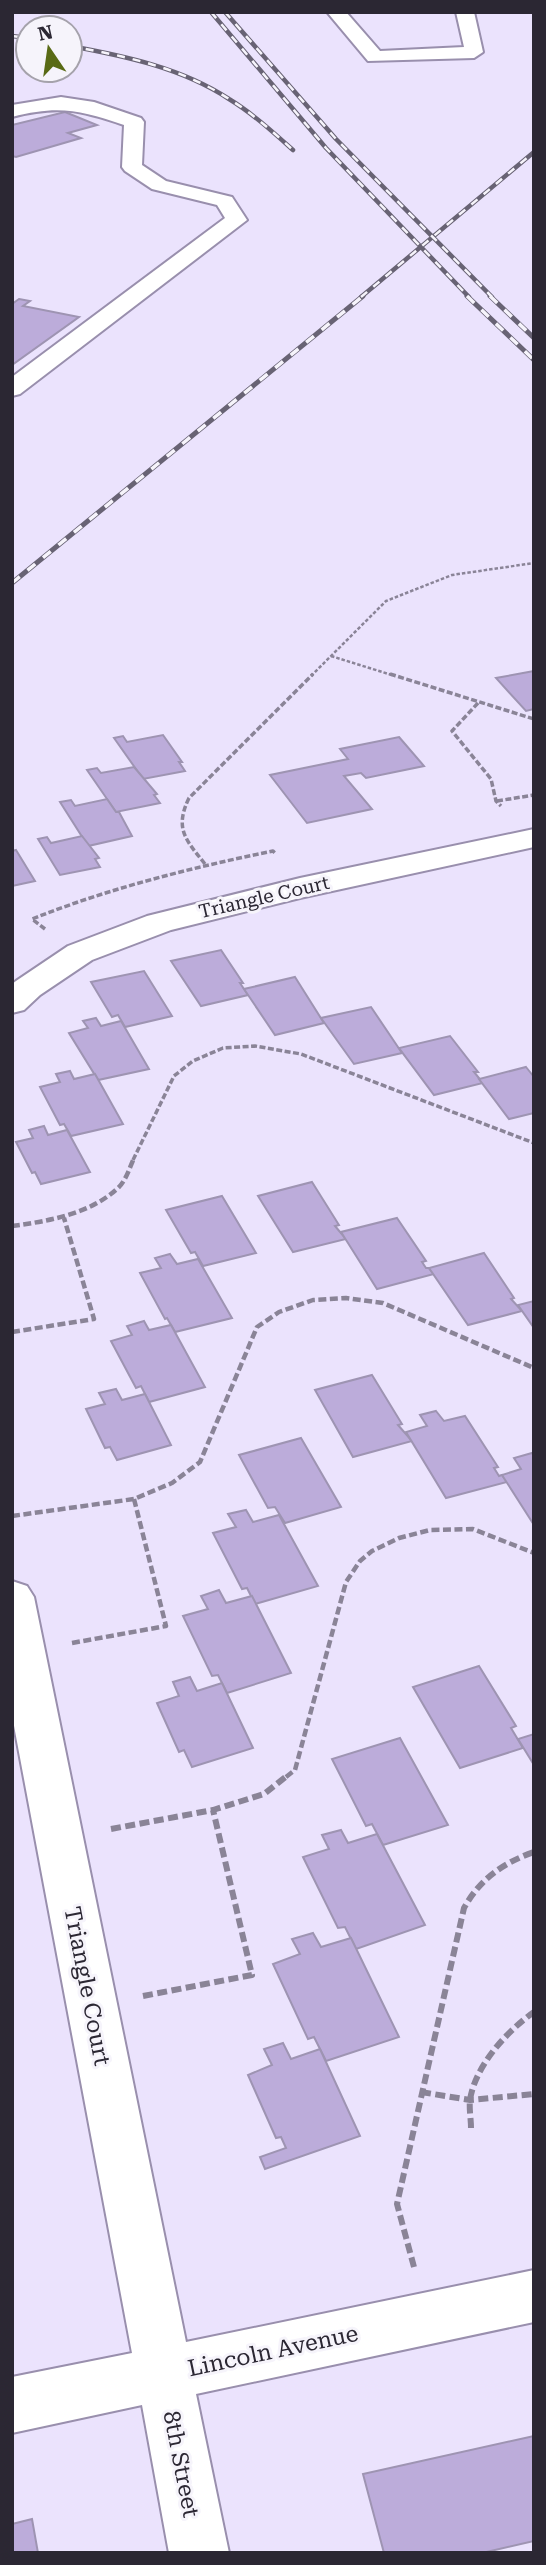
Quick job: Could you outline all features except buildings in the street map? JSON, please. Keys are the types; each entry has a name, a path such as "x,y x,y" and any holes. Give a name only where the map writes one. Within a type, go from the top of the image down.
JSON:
{"street":[{"path":"336,12 375,57 474,52 466,17 486,12"},
{"path":"12,111 41,102 74,101 134,122 132,167 159,185 225,201 236,220 12,388"},
{"name":"Triangle Court","path":"12,1003 80,953 159,923 300,888 534,838"},
{"name":"Triangle Court","path":"12,1597 163,2374"},
{"name":"Lincoln Avenue","path":"12,2405 534,2296"},
{"name":"8th Street","path":"163,2374 199,2553"}],"path":[{"path":"205,864 181,832 179,816 189,798 386,601 452,575 534,563"},
{"path":"330,656 534,719"},
{"path":"478,703 452,731 491,779 496,801 506,809"},
{"path":"496,801 534,795"},
{"path":"12,1226 64,1218 107,1197 121,1185 174,1076 193,1060 223,1048 255,1046 301,1054 534,1143"},
{"path":"12,1332 94,1319 64,1218"},
{"path":"12,1516 134,1499 172,1483 200,1462 257,1327 279,1312 313,1300 346,1298 383,1303 534,1368"},
{"path":"24,1651 166,1626 134,1499"},
{"path":"58,1838 213,1810 264,1794 295,1770 346,1582 362,1559 402,1536 433,1527 470,1529 501,1538 534,1553"},
{"path":"91,2007 252,1975 213,1810"},
{"path":"428,2319 397,2204 421,2092 464,1908 473,1889 497,1866 534,1852"},
{"path":"471,2128 470,2100 490,2058 519,2021 534,2012"},
{"path":"421,2092 470,2100 534,2094"}],"railway":[{"path":"211,12 326,148 421,247"},
{"path":"225,12 336,139 433,237"},
{"path":"84,49 173,71 211,88 246,110 293,150"},
{"path":"433,237 534,152"},
{"path":"421,247 433,237"},
{"path":"433,237 492,297"},
{"path":"361,297 421,247"},
{"path":"421,247 469,297"},
{"path":"12,583 363,296"},
{"path":"467,296 534,360"},
{"path":"490,296 534,338"}]}
